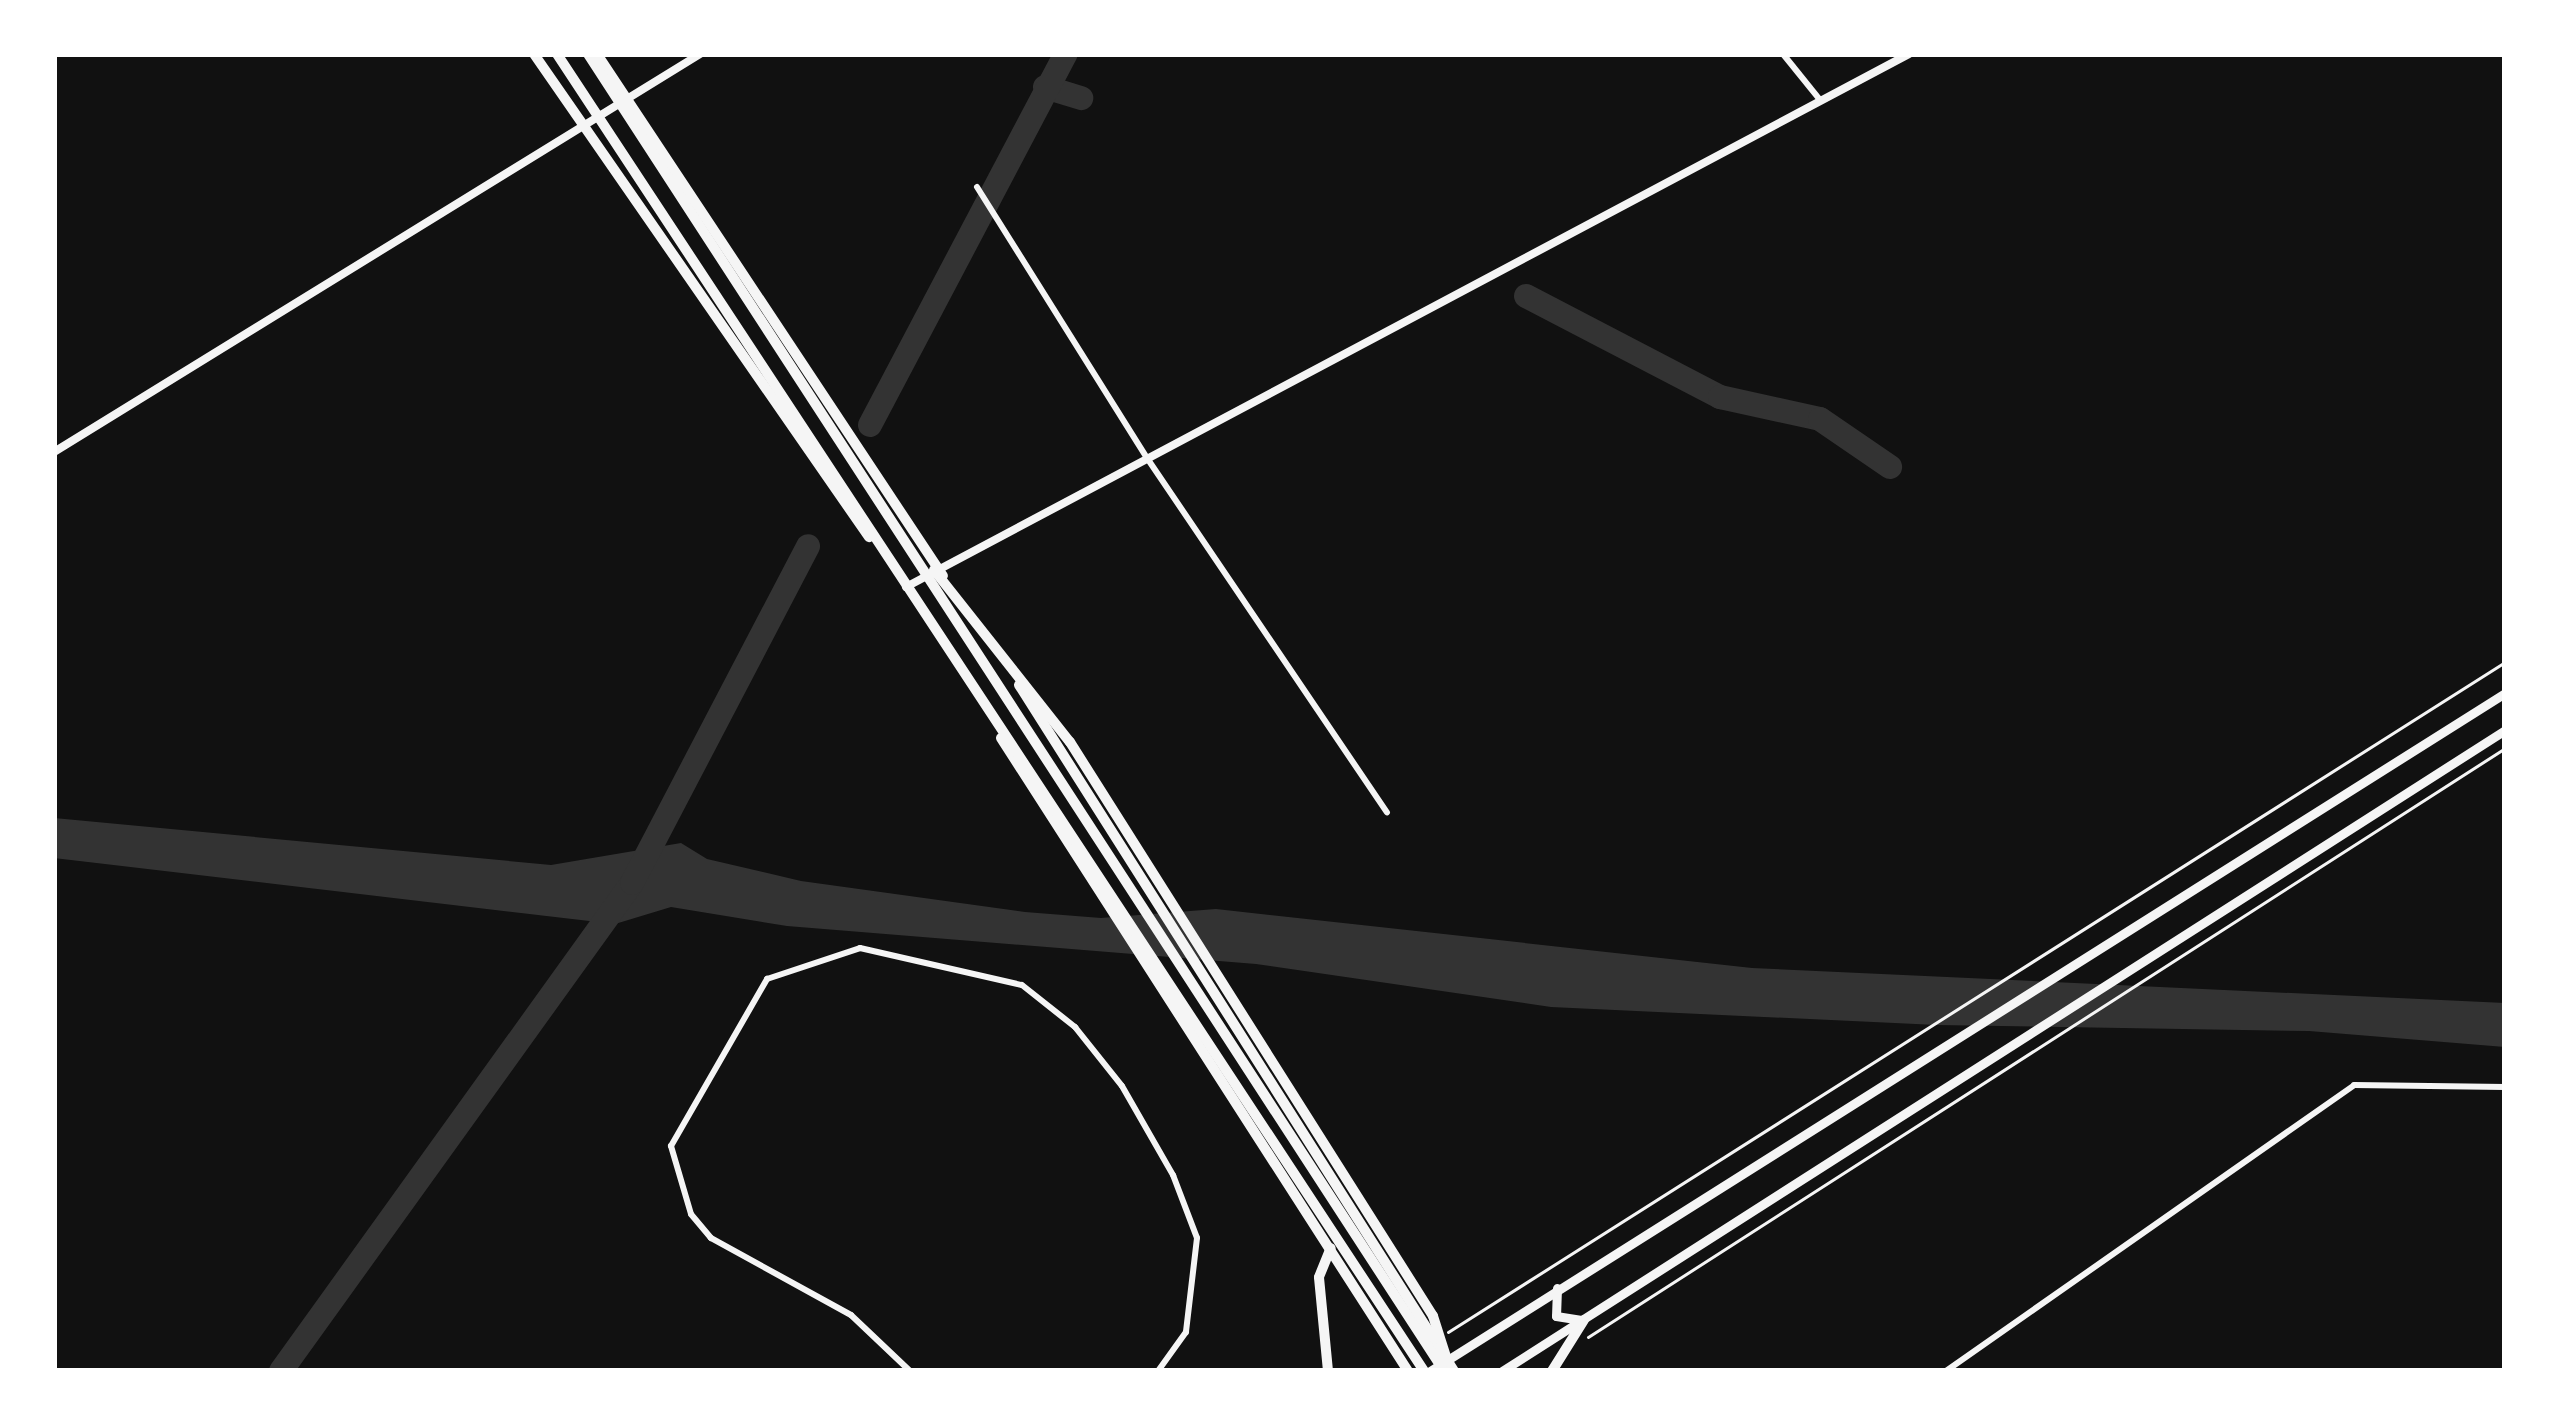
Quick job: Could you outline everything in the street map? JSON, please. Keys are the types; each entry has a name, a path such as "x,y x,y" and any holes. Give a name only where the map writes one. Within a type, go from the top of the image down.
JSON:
{"main road":[{"path":"534,54 581,128 905,588 1408,1371"},
{"path":"557,54 1427,1371 1448,1367 1557,1288 2505,693"},
{"path":"592,54 1448,1367"},
{"path":"592,54 1154,897 1448,1367"},
{"path":"911,545 991,634 1070,742 1433,1316 1448,1367"},
{"path":"1502,1371 2118,970 2505,730"},
{"path":"1328,1371 1319,1277 1331,1248"},
{"path":"1557,1288 1556,1316 1584,1320"},
{"path":"1552,1371 1584,1320"}],"street":[{"path":"54,452 700,54"},
{"path":"1783,54 1820,100"},
{"path":"905,588 1909,54"},
{"path":"977,188 1147,458 1387,812"},
{"path":"910,1371 851,1316 710,1238 691,1214 670,1146 767,980 860,948 1022,985 1075,1027 1122,1086 1173,1174 1197,1238 1186,1332 1158,1371"},
{"path":"1946,1371 2354,1085 2505,1087"}],"path":[{"path":"1440,1339 1611,1222 1902,1048 2505,662"},
{"path":"1563,1352 2505,748"}],"shaded area":[{"path":"54,818 551,865 681,843 707,859 801,881 1025,912 1101,918 1216,909 1752,968 2505,1003 2505,1047 2309,1031 1937,1025 1551,1007 1256,964 787,926 671,907 615,924 54,858"}],"waterway":[{"path":"870,425 1066,54"},
{"path":"1045,87 1081,98"},
{"path":"1526,296 1720,397 1820,419 1890,467"},
{"path":"281,1371 632,883 808,546"}]}
